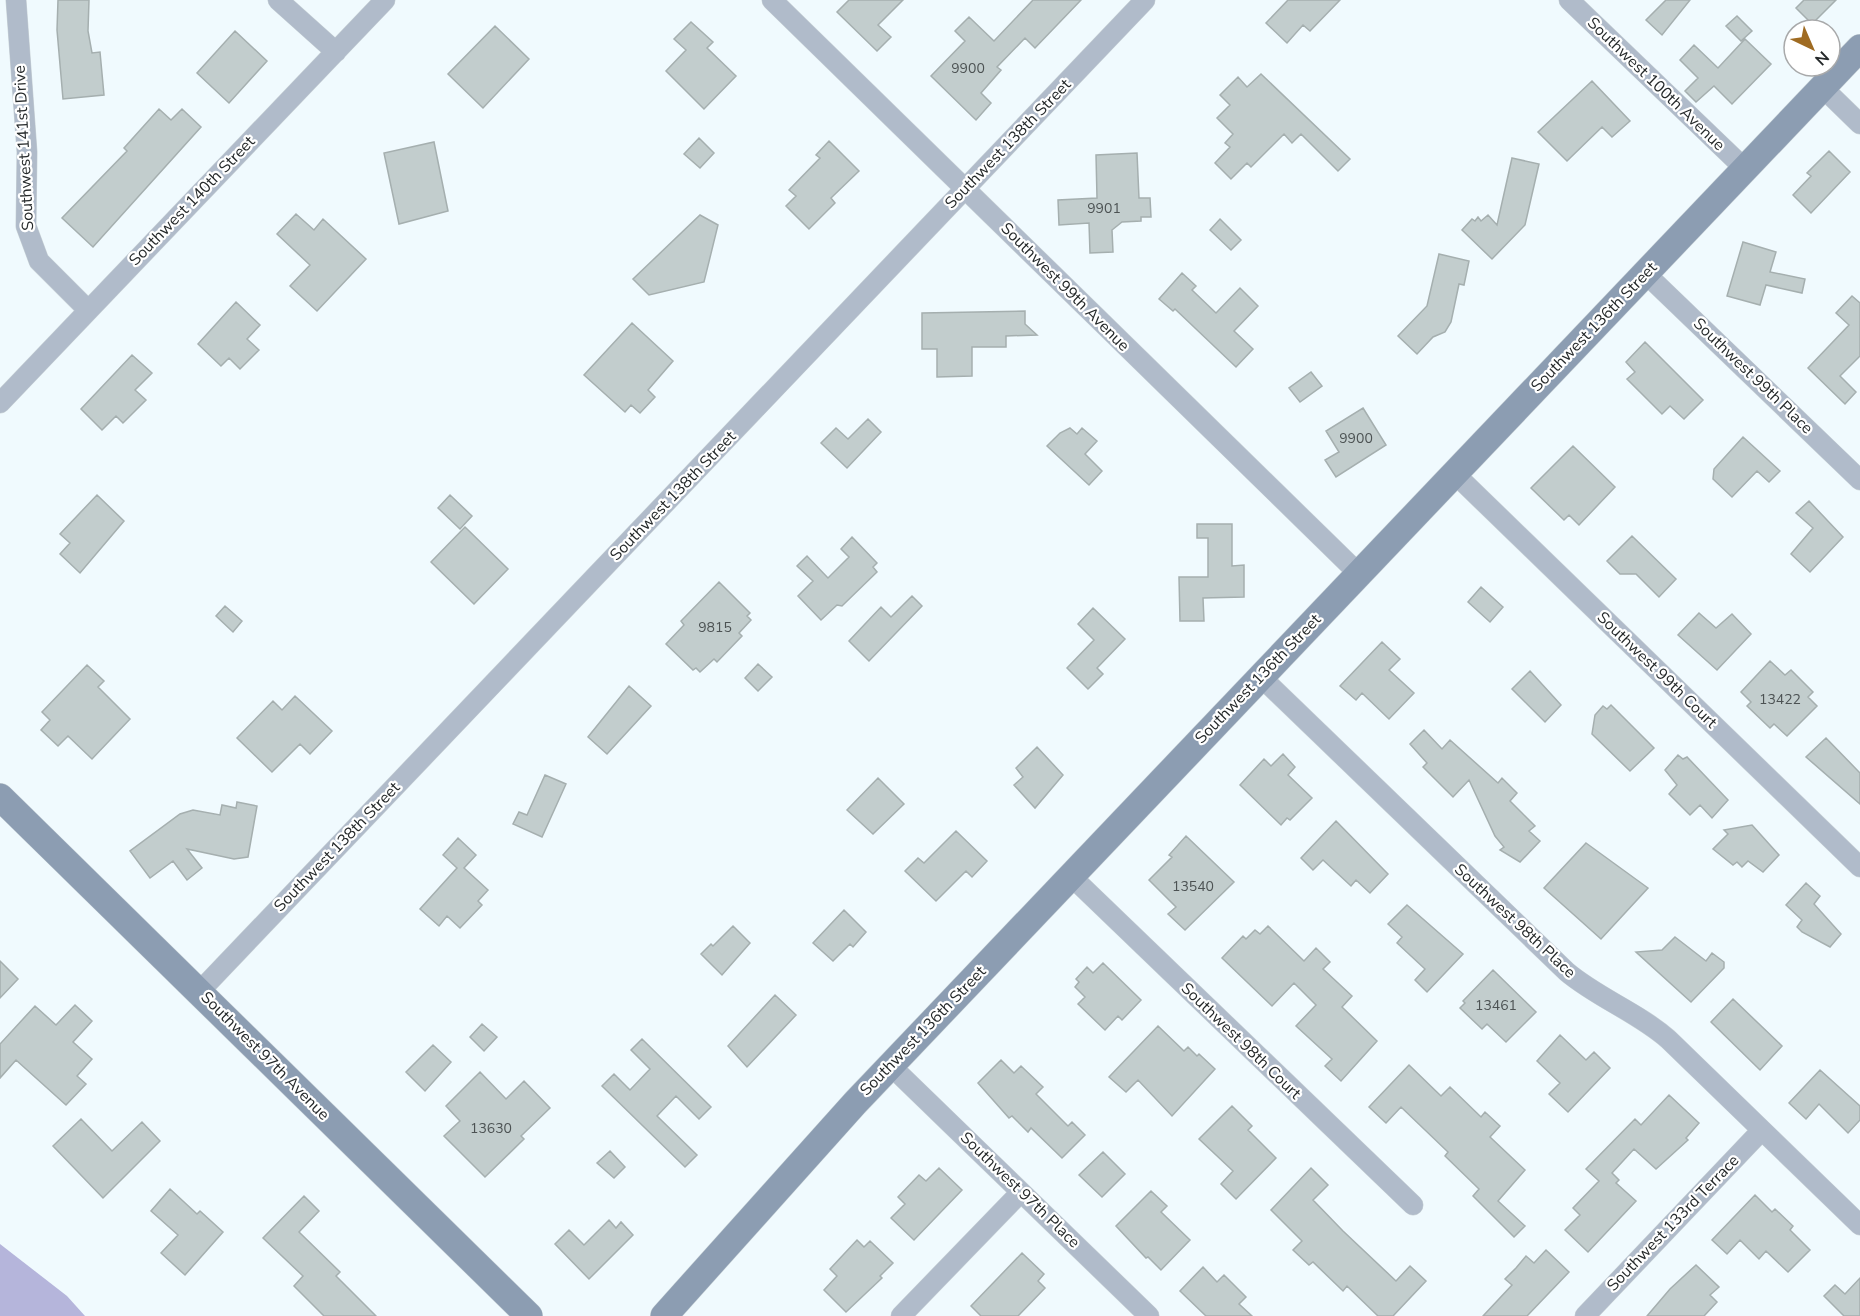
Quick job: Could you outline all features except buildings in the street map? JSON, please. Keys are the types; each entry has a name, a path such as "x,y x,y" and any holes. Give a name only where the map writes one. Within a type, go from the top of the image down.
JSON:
{"street":[{"name":"Southwest 141st Drive","path":"16,0 27,152 26,226 39,261 88,310"},
{"path":"278,0 336,52"},
{"name":"Southwest 140th Street","path":"0,403 385,0"},
{"name":"Southwest 99th Avenue","path":"772,0 1359,574"},
{"name":"Southwest 138th Street","path":"200,991 1145,0"},
{"name":"Southwest 100th Avenue","path":"1569,0 1744,168"},
{"name":"Southwest 136th Street","path":"664,1316 890,1065 1860,48"},
{"path":"1822,87 1860,124"},
{"name":"Southwest 99th Place","path":"1645,273 1860,480"},
{"name":"Southwest 99th Court","path":"1454,473 1860,867"},
{"name":"Southwest 98th Place","path":"1260,676 1567,972 1586,986 1651,1024 1860,1225"},
{"name":"Southwest 97th Avenue","path":"0,797 529,1316"},
{"name":"Southwest 98th Court","path":"1071,876 1413,1205"},
{"name":"Southwest 97th Place","path":"890,1065 1149,1316"},
{"name":"Southwest 133rd Terrace","path":"1585,1316 1761,1131"},
{"path":"901,1316 1021,1192"}],"water":[{"path":"0,1244 67,1296 85,1316 0,1316"}]}
